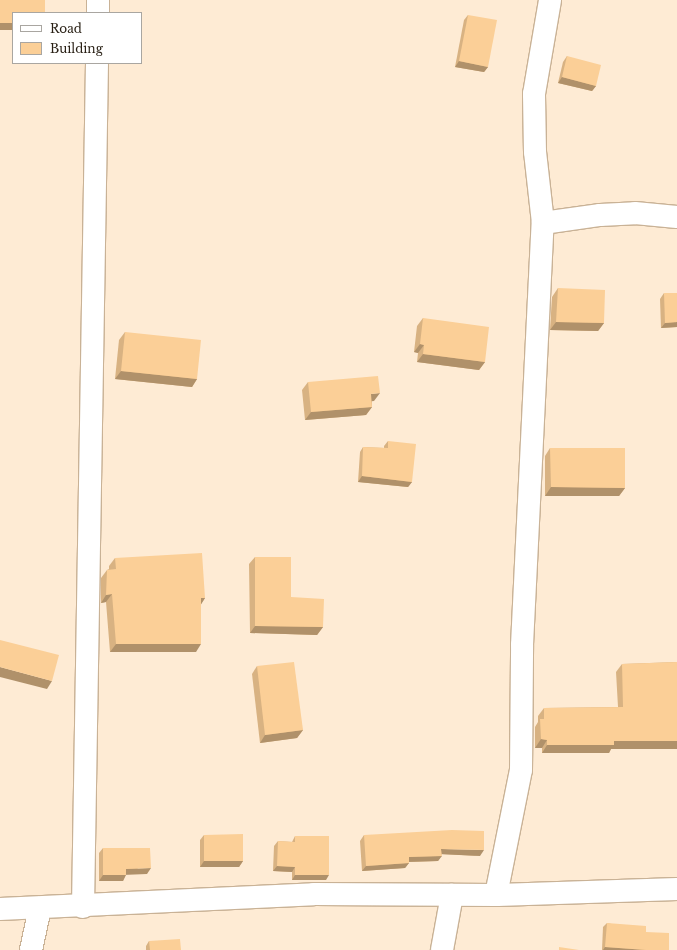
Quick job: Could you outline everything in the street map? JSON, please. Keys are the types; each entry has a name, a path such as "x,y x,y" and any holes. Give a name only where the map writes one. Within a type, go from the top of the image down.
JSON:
{"street":[{"path":"98,0 98,12"},
{"path":"496,895 521,770 522,637 543,223 535,152 534,94 550,0"},
{"path":"84,907 97,64"},
{"path":"543,223 621,214 677,216"},
{"path":"0,909 84,907 314,894 496,895 677,888"},
{"path":"442,950 452,895"},
{"path":"31,950 40,908"}],"building":[{"path":"0,0 45,0 45,12 12,12 12,23 0,23"},
{"path":"468,15 497,20 488,67 459,61"},
{"path":"567,56 601,65 596,86 562,77"},
{"path":"558,288 605,290 604,323 556,322"},
{"path":"664,293 677,293 677,322 665,323"},
{"path":"423,318 489,327 485,362 423,354 424,345 420,344"},
{"path":"125,332 201,340 197,379 121,371"},
{"path":"378,376 380,393 371,394 372,407 311,412 308,382"},
{"path":"388,441 416,444 412,482 362,476 363,447 388,448"},
{"path":"550,448 625,448 625,488 551,487"},
{"path":"202,553 205,598 201,598 201,644 116,644 112,594 106,595 107,570 116,569 115,558"},
{"path":"255,557 291,557 291,597 324,599 323,627 255,626"},
{"path":"0,640 59,655 52,681 0,667"},
{"path":"294,662 303,730 265,735 257,666"},
{"path":"677,662 677,741 614,741 614,745 547,745 547,740 541,739 540,719 544,719 544,708 623,707 622,664"},
{"path":"452,830 484,831 484,850 441,849 442,856 409,857 409,863 366,866 364,835"},
{"path":"243,834 243,861 204,861 204,835"},
{"path":"295,836 329,836 329,875 295,875 295,867 277,866 278,841 295,842"},
{"path":"103,848 150,848 151,868 126,869 126,875 103,875"},
{"path":"607,923 646,926 646,932 669,933 669,950 605,947"},
{"path":"180,939 181,950 150,950 149,941"},
{"path":"559,947 579,950 559,950"}]}
